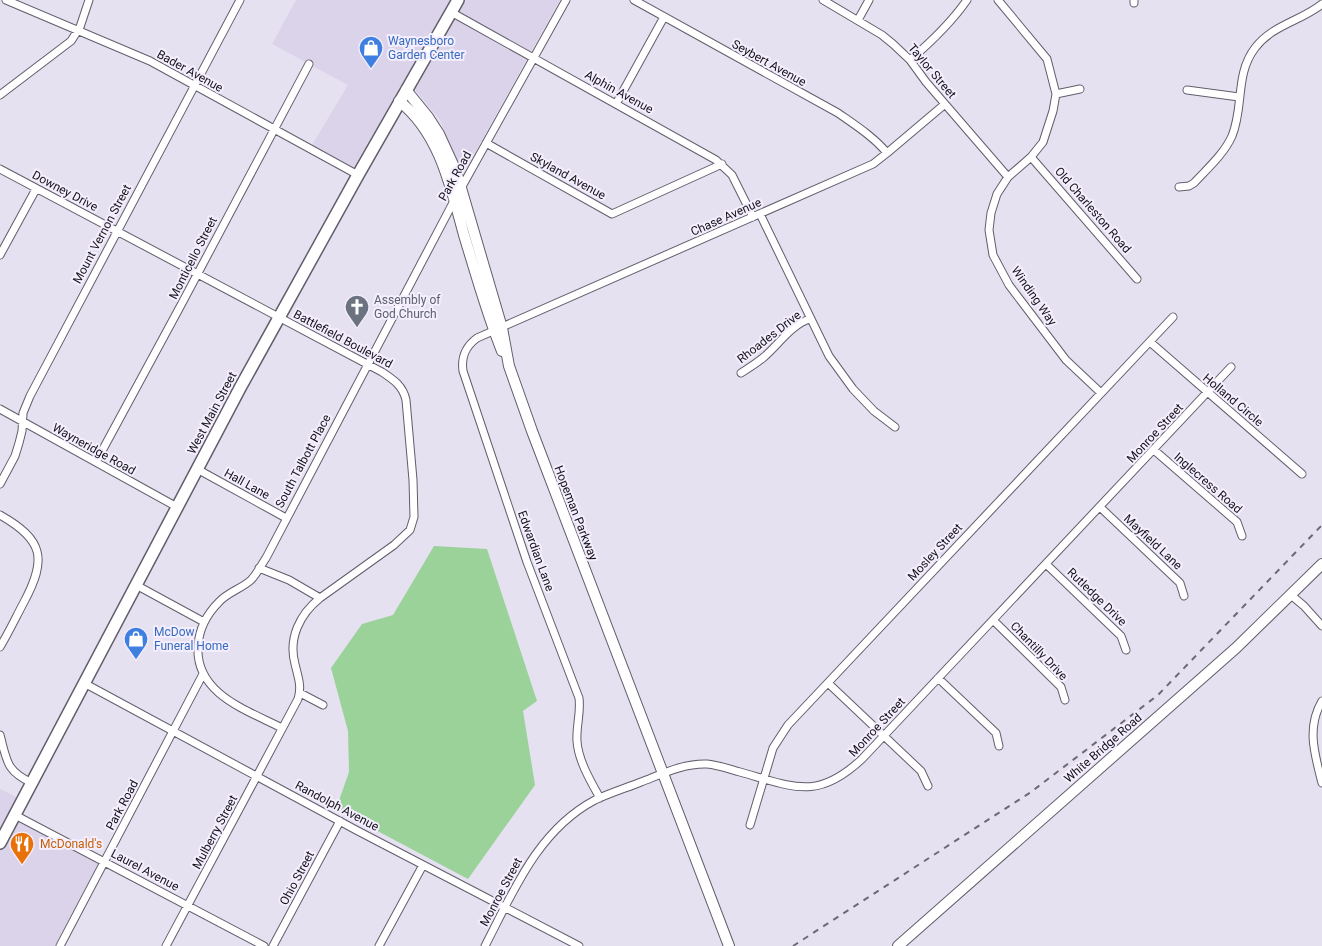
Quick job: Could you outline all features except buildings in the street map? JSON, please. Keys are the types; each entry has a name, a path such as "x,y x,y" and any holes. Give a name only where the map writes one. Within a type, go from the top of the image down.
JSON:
{"main road":[{"name":"West Main Street","path":"0,843 197,469 279,318 458,0"},
{"path":"406,90 439,134 456,171 498,330"},
{"path":"400,101 412,111 431,140 447,175 479,287 498,330"},
{"name":"Hopeman Parkway","path":"498,330 509,366 589,584 729,946"},
{"name":"White Bridge Road","path":"898,946 1228,654 1322,564"}],"street":[{"name":"Bader Avenue","path":"6,0 150,61 358,175"},
{"path":"0,95 67,45 78,31 89,0"},
{"name":"Mount Vernon Street","path":"0,484 15,456 21,437 23,413 30,396 240,0"},
{"name":"Park Road","path":"367,364 454,200 566,0"},
{"name":"Seybert Avenue","path":"634,0 838,113 881,146 887,154"},
{"name":"Taylor Street","path":"823,0 882,35 910,60 1008,177"},
{"path":"858,20 869,0"},
{"path":"910,60 952,20 967,0"},
{"name":"Winding Way","path":"998,0 1047,58 1056,94 1043,142 1032,157 1008,177 997,194 991,213 989,230 993,255 1010,285 1066,360 1101,393"},
{"path":"1179,187 1189,186 1194,183 1223,151 1232,135 1245,65 1258,44 1274,30 1322,4"},
{"name":"Alphin Avenue","path":"451,12 722,164 732,175 756,216 829,356 845,380 874,410 895,427"},
{"path":"616,104 664,17"},
{"name":"Monticello Street","path":"96,462 309,64"},
{"path":"1056,94 1080,89"},
{"path":"1187,90 1239,96"},
{"name":"Chase Avenue","path":"498,330 861,170 887,154 945,104"},
{"name":"Skyland Avenue","path":"486,142 612,214 722,164"},
{"name":"Old Charleston Road","path":"1032,157 1137,279"},
{"name":"Downey Drive","path":"0,169 279,318"},
{"path":"0,255 36,189"},
{"name":"Mosley Street","path":"750,825 773,748 783,732 1173,317"},
{"name":"Battlefield Boulevard","path":"279,318 367,364 396,382 404,394 407,408 414,505 413,523 406,535 394,545 320,598"},
{"name":"Rhoades Drive","path":"741,373 764,357 795,327 810,319"},
{"name":"Edwardian Lane","path":"498,330 477,338 470,345 463,357 463,371 527,562 579,698 578,749 600,798"},
{"name":"Holland Circle","path":"1150,342 1302,474"},
{"name":"South Talbott Place","path":"204,622 220,601 251,580 259,568 367,364"},
{"name":"Monroe Street","path":"485,946 525,870 542,845 561,824 600,798 688,765 720,766 804,788 830,783 854,767 1231,367"},
{"name":"Wayneridge Road","path":"0,409 177,507"},
{"name":"Inglecress Road","path":"1154,450 1237,522 1242,536"},
{"name":"Hall Lane","path":"197,469 286,518"},
{"name":"Mayfield Lane","path":"1100,508 1180,583 1184,596"},
{"path":"0,515 18,525 28,534 36,549 38,564 33,585 0,646"},
{"name":"Rutledge Drive","path":"1046,564 1121,636 1126,650"},
{"path":"259,568 289,580 320,598 305,612 298,623 293,654 300,681 300,693 323,704"},
{"path":"136,585 204,622 198,644 198,658 202,674 222,696 282,728"},
{"path":"1291,595 1322,626"},
{"name":"Chantilly Drive","path":"993,620 1061,687 1065,700"},
{"name":"Park Road","path":"60,946 174,731 202,674"},
{"path":"938,678 996,733 999,746"},
{"name":"Randolph Avenue","path":"84,683 340,821 579,946"},
{"path":"828,683 921,771 928,786"},
{"name":"Mulberry Street","path":"166,946 300,693"},
{"path":"1322,701 1315,716 1312,734 1322,783"},
{"path":"0,735 11,769 21,778 32,783"},
{"name":"Laurel Avenue","path":"15,814 264,946"},
{"name":"Ohio Street","path":"273,946 340,821"},
{"path":"379,946 423,865"}],"shaded area":[{"path":"296,0 450,0 354,167 312,145 348,85 272,44"},
{"path":"466,0 560,0 462,176 440,120 415,90"},
{"path":"0,789 27,802 17,821 99,864 57,946 0,946"}],"green space":[{"path":"434,546 487,549 537,701 523,711 535,785 468,879 336,809 349,772 348,731 331,668 362,624 393,615"}],"railway":[{"path":"793,946 1031,792 1158,695 1322,525"}],"place":[{"name":"Waynesboro Garden Center","path":"371,69"},
{"name":"Assembly of God Church","path":"357,328"},
{"name":"McDow Funeral Home","path":"136,660"},
{"name":"McDonald's","path":"22,865"}]}
